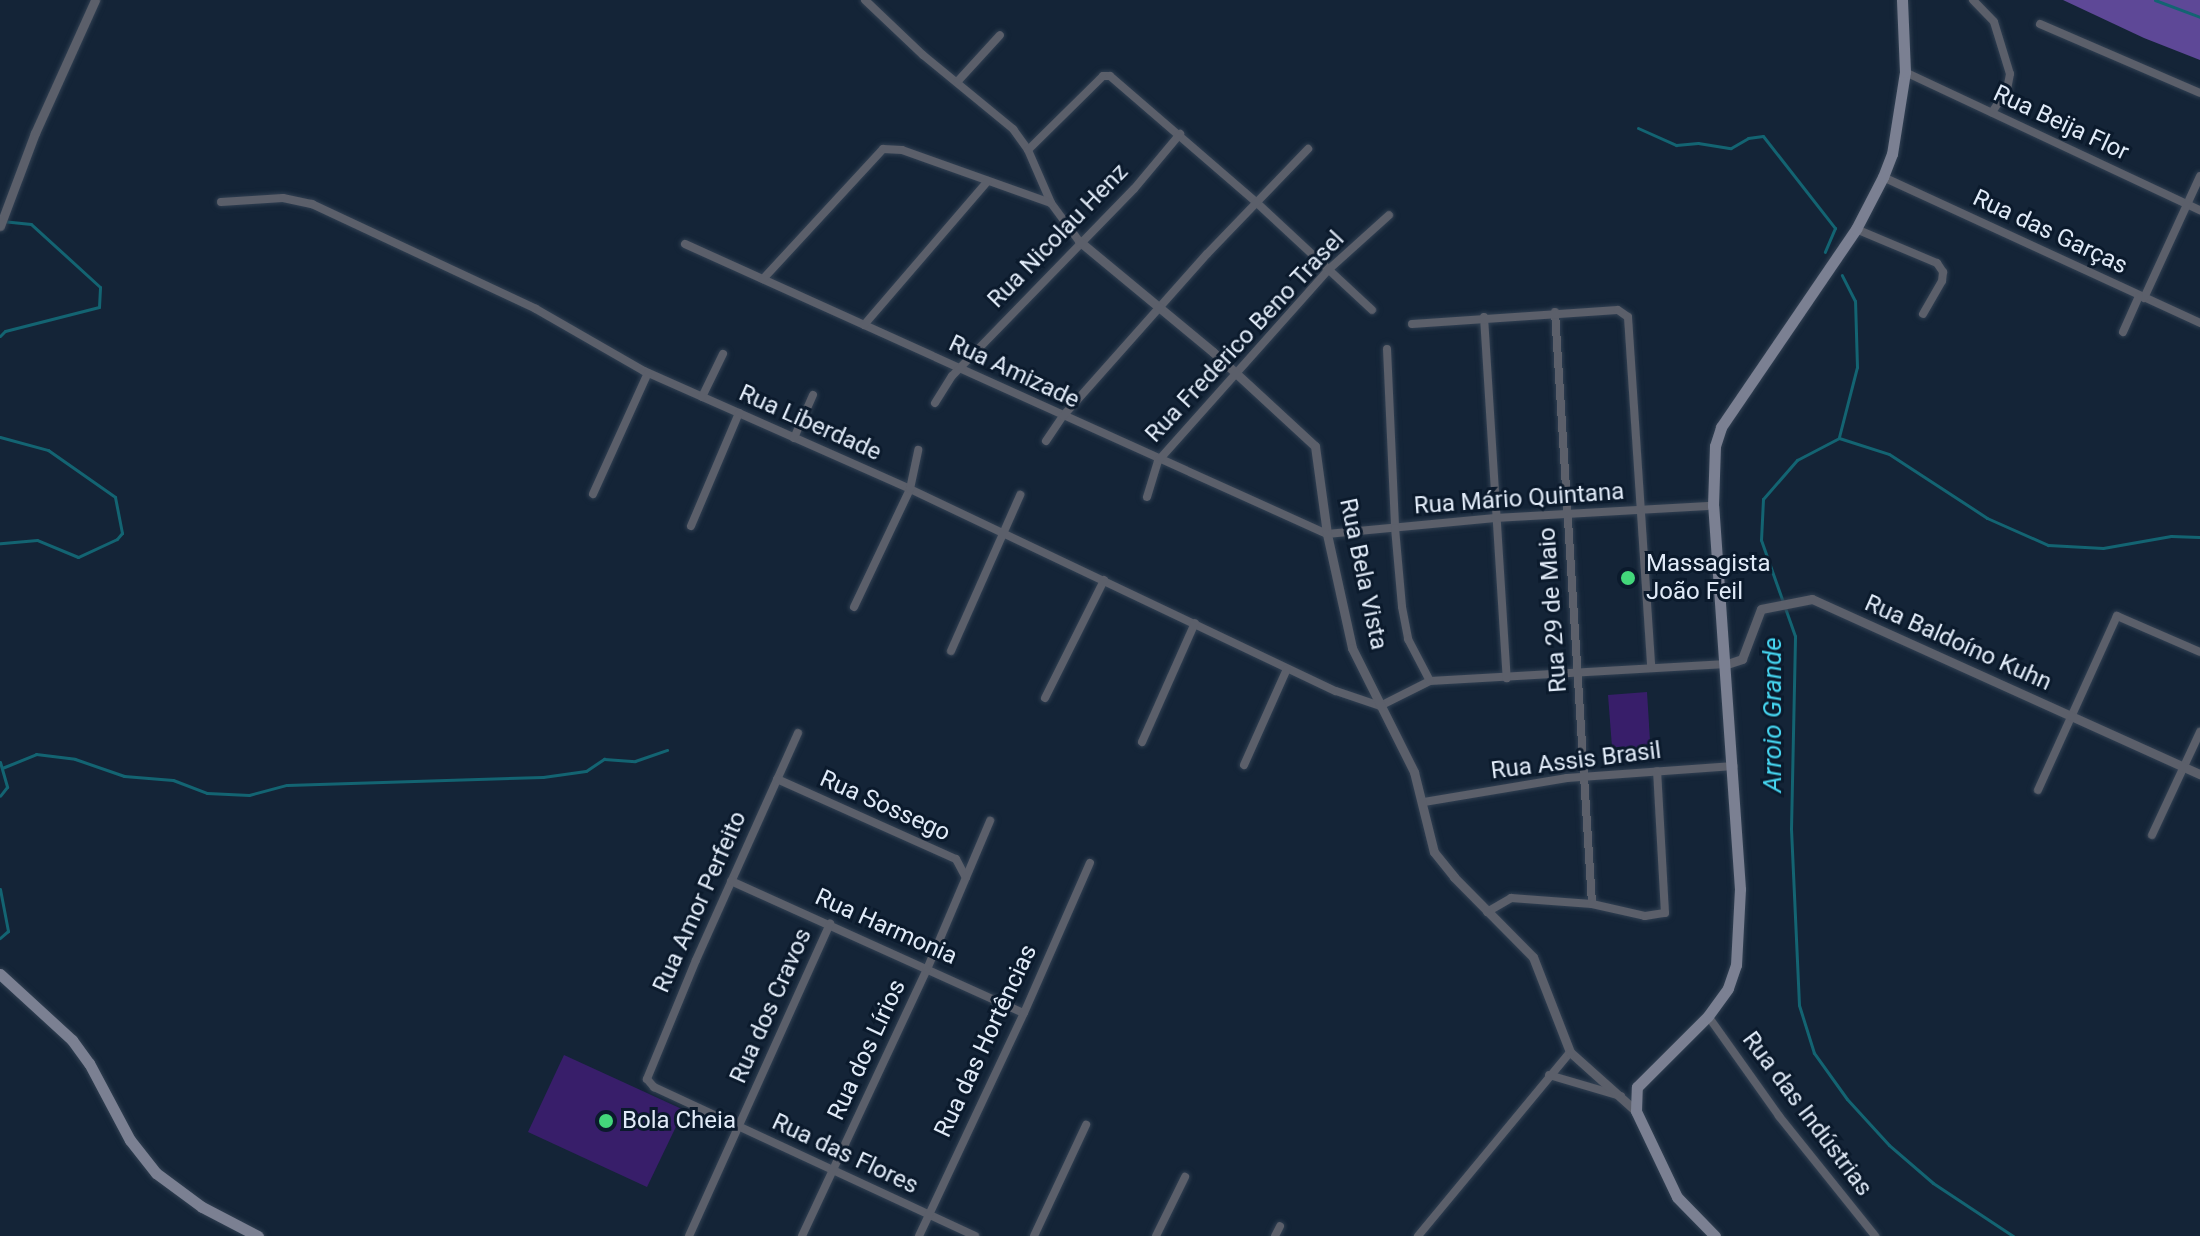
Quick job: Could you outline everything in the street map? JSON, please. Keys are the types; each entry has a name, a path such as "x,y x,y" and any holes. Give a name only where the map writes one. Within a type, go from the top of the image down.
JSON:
{"main road":[{"path":"1636,1111 1637,1087 1708,1016 1728,988 1736,965 1740,889 1727,664 1713,506 1715,446 1721,427 1856,229 1883,177 1894,142 1905,72 1902,0"},
{"path":"0,974 72,1040 89,1063 130,1140 156,1173 202,1207 258,1236"},
{"name":"Rua Bela Vista","path":"1636,1111 1677,1197 1715,1236"}],"street":[{"path":"0,226 35,133 95,0"},
{"name":"Rua Bela Vista","path":"865,0 923,55 1013,129 1028,150 1051,203 1079,241 1237,375 1315,446 1327,534 1352,648 1414,772 1424,802 1434,852 1487,912 1519,939 1533,957 1570,1052 1636,1111"},
{"path":"1973,0 1994,22 2010,74 2007,90 1992,112"},
{"path":"2040,24 2200,93"},
{"path":"958,81 1000,35"},
{"name":"Rua Beija Flor","path":"1905,72 2200,210"},
{"path":"1028,150 1103,76 1117,80 1257,203 1372,310"},
{"name":"Rua Nicolau Henz","path":"935,403 958,369 1079,241 1134,189 1180,134"},
{"path":"763,279 883,149 902,150 1051,203"},
{"path":"1046,441 1063,416 1308,149"},
{"path":"2123,332 2200,176"},
{"name":"Rua das Garças","path":"1883,177 2200,323"},
{"path":"864,325 988,181"},
{"name":"Rua Liberdade","path":"221,202 283,198 312,204 536,309 648,373 910,489 1287,669 1380,706"},
{"name":"Rua Frederico Beno Trasel","path":"1147,497 1158,461 1328,270 1389,215"},
{"path":"1856,229 1937,263 1943,272 1942,281 1923,314"},
{"name":"Rua Amizade","path":"685,244 1158,461 1327,534"},
{"path":"1412,324 1555,312 1618,310 1628,317 1651,666"},
{"name":"Rua 29 de Maio","path":"1555,312 1592,904"},
{"path":"1484,317 1507,678"},
{"path":"1387,349 1395,528 1408,639 1430,681"},
{"path":"702,397 723,354"},
{"path":"593,494 648,373"},
{"path":"794,438 813,395"},
{"path":"691,526 739,413"},
{"path":"854,607 910,489 918,450"},
{"path":"951,651 1020,495"},
{"name":"Rua Mário Quintana","path":"1327,534 1495,518 1713,506"},
{"path":"1045,698 1104,580"},
{"name":"Rua Baldoíno Kuhn","path":"1727,664 1742,659 1761,609 1812,599 2200,774"},
{"path":"2038,790 2069,715 2117,616 2200,652"},
{"path":"1142,742 1195,623"},
{"path":"1380,706 1430,681 1577,675 1651,666 1727,664"},
{"path":"1244,765 1287,669"},
{"path":"2152,835 2200,732"},
{"name":"Rua Amor Perfeito","path":"654,1087 647,1079 649,1069 798,733"},
{"name":"Rua Assis Brasil","path":"1424,802 1585,776 1734,766"},
{"path":"1487,912 1511,898 1592,904 1625,913 1665,913 1657,771"},
{"name":"Rua Sossego","path":"777,779 956,859 967,879"},
{"name":"Rua dos Lírios","path":"802,1236 928,967 990,821"},
{"name":"Rua das Hortências","path":"919,1236 1024,1013 1090,863"},
{"name":"Rua Harmonia","path":"731,881 928,967 1024,1013"},
{"name":"Rua dos Cravos","path":"689,1236 830,923"},
{"name":"Rua das Indústrias","path":"1708,1016 1779,1116 1875,1236"},
{"path":"1418,1236 1570,1052"},
{"path":"1549,1075 1623,1097"},
{"name":"Rua das Flores","path":"654,1087 975,1236"},
{"path":"1034,1236 1086,1125"},
{"path":"1156,1236 1185,1177"},
{"path":"1275,1236 1280,1226"}],"shaded area":[{"path":"2063,0 2200,0 2200,60 2144,38"},
{"path":"1647,692 1651,757 1613,760 1608,695"},
{"name":"Bola Cheia","path":"564,1055 684,1110 647,1187 528,1132"}],"waterway":[{"name":"Arroio Grande","path":"2155,0 2200,17"},
{"path":"1638,128 1676,145 1698,143 1731,148 1748,138 1763,136 1835,228 1825,252"},
{"path":"0,336 5,331 99,307 100,287 31,224 4,221"},
{"path":"1839,437 1857,367 1855,301 1842,275"},
{"path":"0,437 48,450 115,497 122,533 117,539 78,557 37,540 0,543"},
{"name":"Arroio Grande","path":"2013,1236 1933,1183 1889,1145 1847,1099 1814,1053 1799,1005 1791,829 1795,636 1761,540 1763,499 1797,460 1839,438 1889,454 1987,518 2048,545 2103,548 2171,536 2200,537"},
{"path":"2,768 36,754 75,759 124,776 173,780 207,793 249,795 287,785 543,777 586,771 604,759 635,761 667,750"},
{"path":"0,762 7,787 0,796"},
{"path":"0,889 8,931 0,938"}],"place":[{"name":"Massagista João Feil","path":"1628,578"},
{"name":"Bola Cheia","path":"606,1121"}]}
